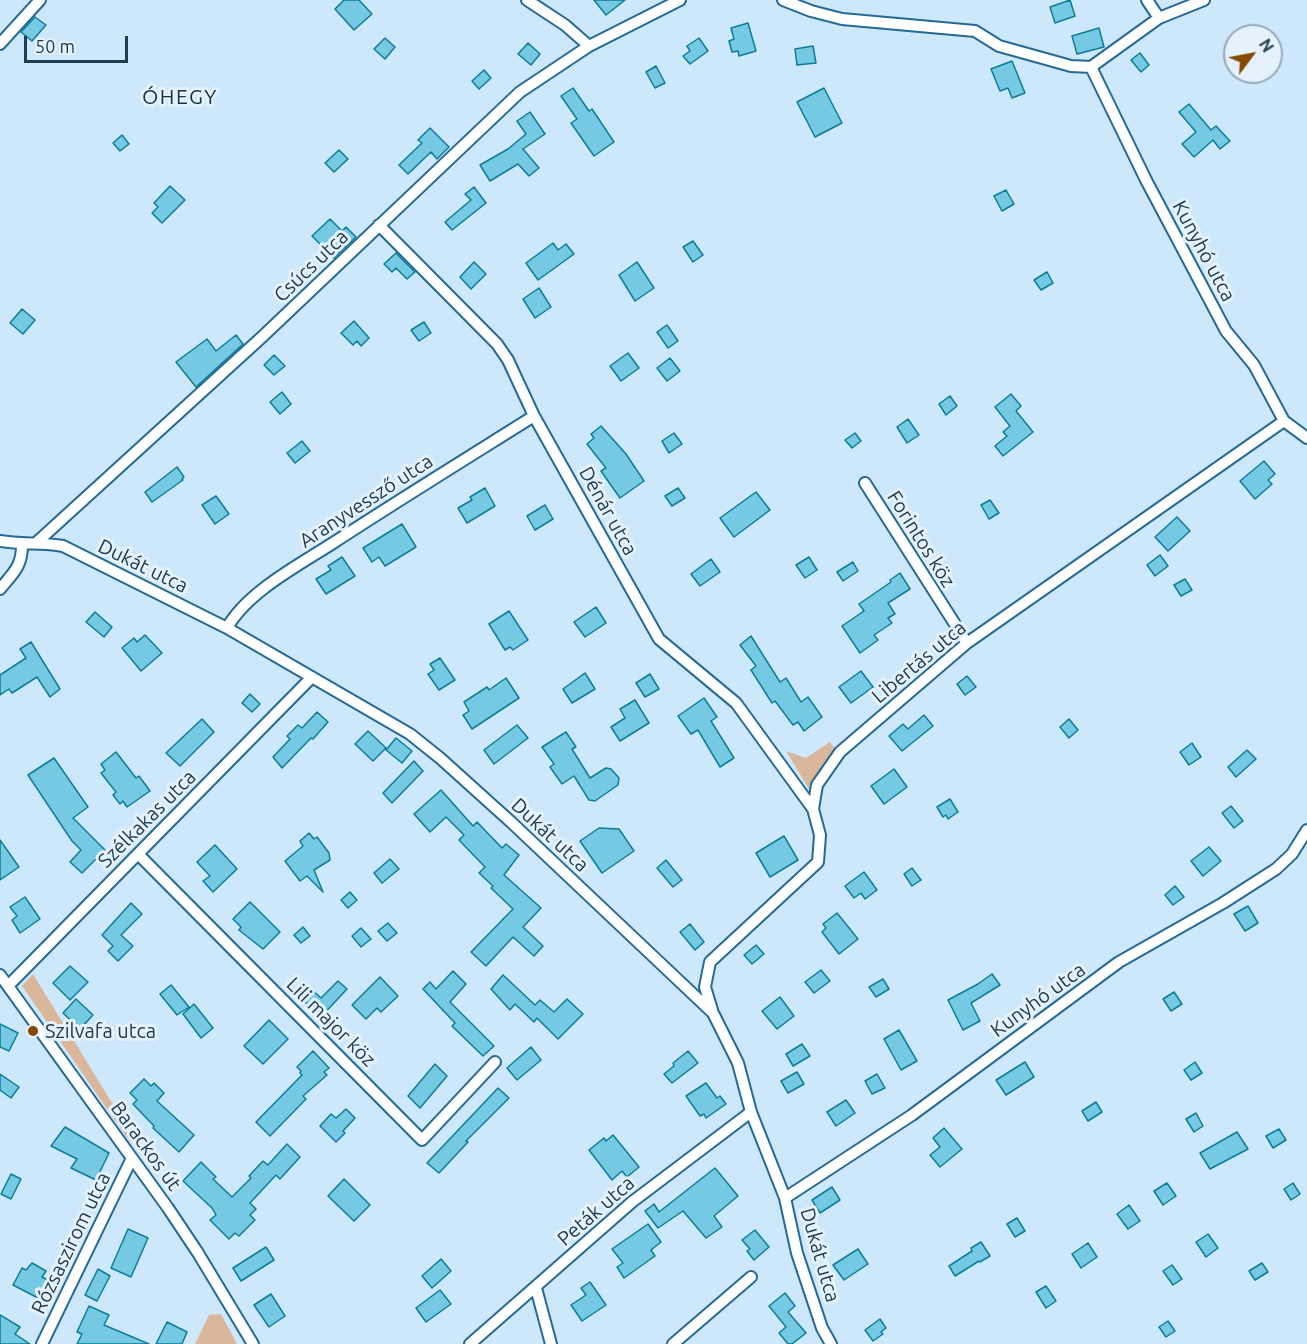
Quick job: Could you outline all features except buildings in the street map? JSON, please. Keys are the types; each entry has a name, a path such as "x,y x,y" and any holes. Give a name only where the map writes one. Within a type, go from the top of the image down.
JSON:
{"street":[{"path":"0,44 40,0"},
{"path":"527,0 565,25 589,46"},
{"name":"Csúcs utca","path":"36,543 262,337 520,92 589,46 680,0"},
{"path":"783,0 811,11 842,19 975,31 999,46 1071,66 1091,67 1159,18 1204,0"},
{"path":"1147,0 1159,18"},
{"name":"Kunyhó utca","path":"1091,67 1146,180 1226,331 1254,365 1284,421 1307,438"},
{"name":"Dénár utca","path":"379,225 497,344 508,360 534,416 659,639 736,703 813,809"},
{"name":"Aranyvessző utca","path":"227,628 236,614 278,579 534,416"},
{"name":"Libertás utca","path":"713,1013 705,987 710,962 818,862 820,835 813,809 817,785 840,752 967,643 1284,421"},
{"name":"Forintos köz","path":"865,483 967,643"},
{"path":"0,541 22,545 36,543"},
{"name":"Dukát utca","path":"36,543 63,546 227,628 410,734 440,758 713,1013 738,1063 751,1112 785,1198 797,1253 822,1328 831,1344"},
{"path":"0,589 19,567 22,545"},
{"name":"Szélkakas utca","path":"3,981 138,854 312,677"},
{"name":"Kunyhó utca","path":"785,1198 912,1115 1119,962 1223,903 1276,869 1292,854 1307,831"},
{"name":"Lili major köz","path":"138,854 422,1140 495,1062"},
{"name":"Barackos út","path":"3,981 198,1253 253,1344"},
{"name":"Peták utca","path":"470,1344 632,1202 751,1112"},
{"name":"Rózsaszirom utca","path":"42,1344 132,1158"},
{"path":"674,1344 752,1277"},
{"path":"536,1288 551,1344"}],"shaded area":[{"path":"830,742 836,750 812,794 786,751 806,758"},
{"path":"33,974 134,1139 130,1142 22,986"},
{"path":"221,1314 237,1344 195,1344 209,1315"}],"place":[{"name":"Szilvafa utca","path":"33,1031"}],"district":[{"name":"ÓHEGY","path":"180,97"}]}
